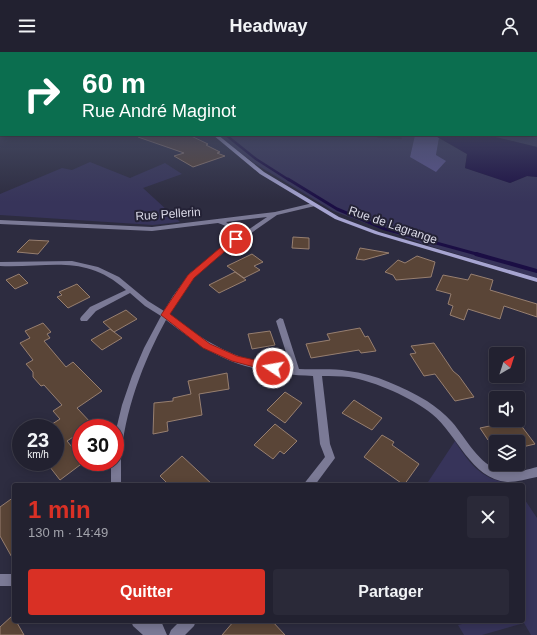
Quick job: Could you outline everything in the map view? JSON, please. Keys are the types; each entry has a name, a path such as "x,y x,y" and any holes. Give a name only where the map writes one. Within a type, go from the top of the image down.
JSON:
{"street":[{"name":"Rue de Lagrange","path":"230,147 262,173 313,205 337,218 377,233 537,280"},
{"name":"Rue Pellerin","path":"0,222 152,229 275,214 313,205"},
{"path":"116,483 115,469 120,434 139,369 165,315 191,276 236,239 275,214"},
{"path":"218,221 228,224 233,228 236,234 236,239"},
{"path":"0,264 17,265 52,262 83,264 110,273 146,304 165,315 207,346 235,359 262,366 296,372 347,374 371,379 396,389 427,405 450,425 480,465 499,475 521,476 537,472"},
{"path":"84,319 93,309 131,290"},
{"path":"280,321 296,372"},
{"path":"310,483 330,458 325,444 317,373"},
{"path":"0,580 12,580"},
{"path":"140,623 152,635"},
{"path":"155,623 160,635"},
{"path":"176,635 187,623"}],"shaded area":[{"path":"233,147 412,147 410,157 436,155 437,147 455,147 467,154 465,168 510,183 527,176 537,177 537,278 420,243 333,211 254,163"},
{"path":"412,147 437,147 436,155 446,161 436,172 410,157"},
{"path":"455,147 537,147 537,177 527,176 510,183 465,168 467,154"},
{"path":"90,162 130,178 165,163 182,174 143,188 180,222 153,225 0,215 0,194 62,168 72,170"},
{"path":"455,441 469,461 476,468 492,479 508,483 427,483"},
{"path":"525,500 537,518 537,635 531,635 524,623"},
{"path":"524,623 482,635 464,635 458,625"}],"building":[{"path":"167,147 210,147 220,152 217,153 225,156 193,167 174,156 184,153"},
{"path":"293,237 309,238 309,249 292,248"},
{"path":"29,240 49,241 38,254 17,252"},
{"path":"360,248 389,253 364,260 356,259"},
{"path":"252,254 263,262 254,266 260,270 244,278 227,266"},
{"path":"417,256 435,262 431,277 396,280 393,275 385,272 398,260 405,263"},
{"path":"235,272 246,280 219,293 209,285"},
{"path":"19,274 28,283 15,289 6,280"},
{"path":"471,274 493,280 490,290 537,304 537,317 504,306 500,319 468,309 464,320 450,315 453,306 448,304 451,294 436,290 443,275 468,280"},
{"path":"77,284 90,297 68,308 57,297 62,295 59,292"},
{"path":"126,310 137,319 114,332 103,322"},
{"path":"43,323 51,332 47,334 50,338 44,341 66,367 73,362 102,391 77,408 87,419 72,419 72,438 67,441 72,447 72,471 60,480 53,471 64,471 64,419 60,419 53,411 62,405 44,385 41,386 33,377 33,372 26,364 33,360 20,343 30,338 25,331"},
{"path":"360,328 365,337 368,336 376,351 361,353 359,350 311,358 306,344 330,340 327,334"},
{"path":"110,329 122,338 102,350 91,340"},
{"path":"270,331 275,345 252,349 248,334"},
{"path":"434,343 453,371 459,376 474,397 455,401 435,374 424,376 410,354 416,353 411,346"},
{"path":"227,373 229,389 199,394 202,415 167,422 168,431 153,434 154,403 173,401 173,398 191,394 188,381"},
{"path":"285,392 302,403 285,423 267,410"},
{"path":"354,400 382,418 372,430 342,413"},
{"path":"275,424 297,441 284,454 280,451 273,459 254,445"},
{"path":"489,426 522,427 535,444 525,446 525,435 489,435 488,440 480,428"},
{"path":"382,435 394,442 392,445 419,464 405,483 401,483 364,457"},
{"path":"182,456 211,483 167,483 160,476"},
{"path":"12,498 12,557 0,536 0,507"},
{"path":"12,616 12,623 17,623 24,635 0,635 0,627"},
{"path":"232,623 274,623 285,635 222,635"}],"waterway":[{"path":"241,147 256,159 289,180"},
{"path":"288,179 337,209 385,229 480,255"},
{"path":"476,254 537,271"}],"route":[{"path":"236,239 191,276 165,315 207,346 235,359 273,368"}]}
